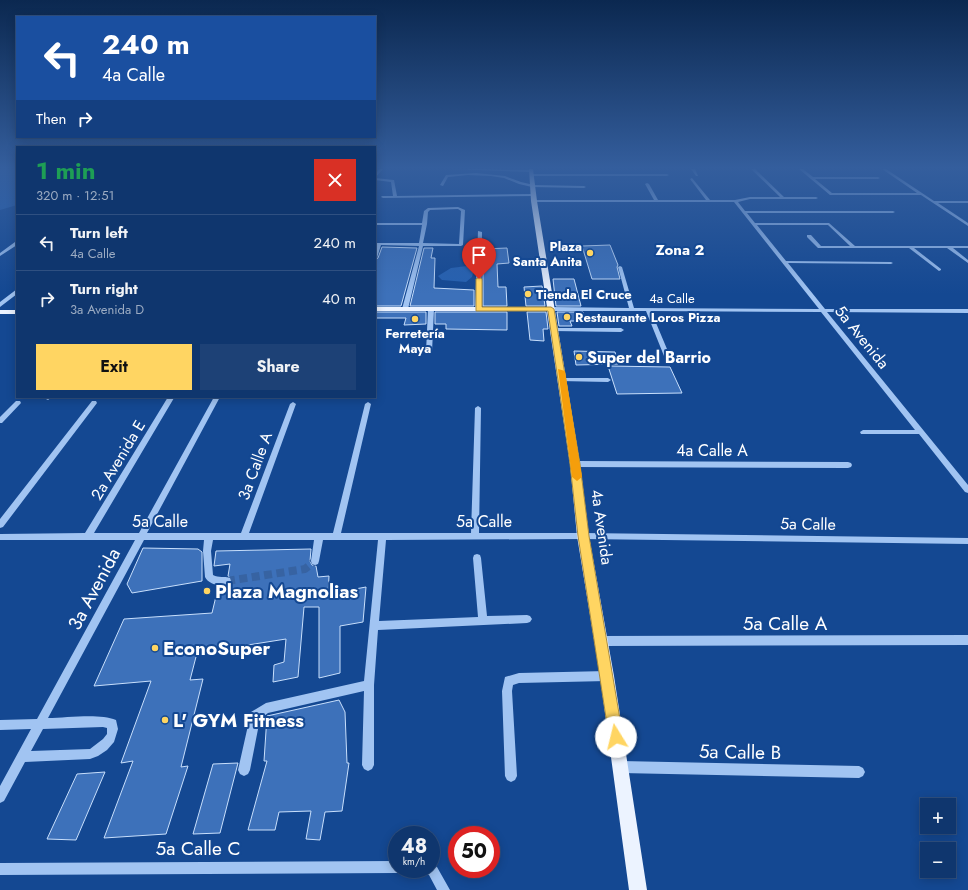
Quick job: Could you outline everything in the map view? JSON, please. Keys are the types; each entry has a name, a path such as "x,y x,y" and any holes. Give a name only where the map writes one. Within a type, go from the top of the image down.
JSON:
{"main road":[{"name":"4a Avenida","path":"535,211 575,464 583,536 621,767 638,890"},
{"name":"4a Calle","path":"376,309 551,309"},
{"path":"0,312 16,312"}],"street":[{"path":"405,309 421,245 427,211"},
{"path":"377,244 461,245 463,211"},
{"path":"945,211 968,225"},
{"path":"743,212 893,212"},
{"name":"5a Avenida","path":"743,212 968,490"},
{"path":"376,224 425,224"},
{"path":"752,224 830,225 854,247"},
{"path":"478,309 480,232"},
{"path":"809,236 820,247 968,247"},
{"path":"0,255 16,244"},
{"path":"910,247 939,270"},
{"path":"948,247 968,262"},
{"path":"783,262 891,263"},
{"path":"620,267 632,310"},
{"path":"0,305 16,292"},
{"path":"429,352 431,309"},
{"name":"4a Calle","path":"551,309 968,311"},
{"path":"648,310 669,361"},
{"path":"554,330 621,330"},
{"path":"562,380 608,380"},
{"name":"2a Avenida E","path":"88,536 171,398"},
{"name":"3a Avenida","path":"0,797 216,398"},
{"path":"0,421 18,403"},
{"path":"0,525 94,403"},
{"name":"3a Calle A","path":"244,537 293,404"},
{"path":"336,537 368,404"},
{"path":"475,536 478,408"},
{"path":"863,432 921,432"},
{"name":"4a Calle A","path":"575,464 848,465"},
{"name":"5a Calle","path":"0,537 142,535 244,537 583,536 968,541"},
{"path":"209,536 207,551 209,577 216,581 227,581"},
{"path":"368,765 369,685 382,536"},
{"path":"314,561 319,537"},
{"path":"477,558 483,621"},
{"path":"374,626 527,619"},
{"name":"5a Calle A","path":"601,641 968,640"},
{"path":"511,776 507,691 509,682 519,678 607,676"},
{"path":"244,770 255,716 260,711 266,708 369,685"},
{"path":"0,725 103,722 112,724 113,729 105,745 98,752 90,754 22,757"},
{"name":"5a Calle B","path":"621,767 859,772"},
{"name":"5a Calle C","path":"0,869 388,866"},
{"path":"437,878 444,890"}],"shaded area":[{"path":"475,265 472,277 466,282 442,280 438,276 451,268"}],"building":[{"path":"610,245 618,265 617,267 620,279 592,279 582,246"},
{"path":"382,247 417,248 401,306 376,306 376,259 378,258"},
{"path":"424,248 433,248 431,258 435,258 434,288 474,290 474,306 410,306"},
{"path":"507,248 509,263 497,264 498,287 506,287 507,306 483,306 483,249"},
{"path":"553,279 574,279 581,306 556,306"},
{"path":"542,286 545,306 526,306 524,287"},
{"path":"376,312 426,312 426,324 404,325 406,318 376,318"},
{"path":"435,312 507,312 507,330 446,329 446,324 435,324"},
{"path":"527,312 546,312 548,329 543,329 544,341 530,340"},
{"path":"557,312 583,312 585,321 570,321 572,326 559,326"},
{"path":"574,351 615,352 618,364 576,365"},
{"path":"608,366 670,367 682,393 617,394"},
{"path":"143,548 198,549 202,552 202,581 132,593 127,584"},
{"path":"311,549 310,561 312,565 316,566 318,577 329,576 328,594 366,587 363,622 340,626 340,673 319,678 319,607 304,607 298,677 273,682 274,665 284,662 286,639 197,653 190,680 203,679 181,767 188,766 166,834 104,838 133,761 121,763 151,681 94,686 124,619 212,613 217,592 225,591 226,586 230,585 232,581 228,576 230,564 214,566 216,551"},
{"path":"339,700 345,712 347,763 349,763 342,811 325,812 320,840 306,839 311,811 279,812 275,830 248,830 267,761 264,761 267,716"},
{"path":"238,763 220,833 193,834 213,764"},
{"path":"105,772 76,840 47,839 77,774"}],"tunnel":[{"path":"227,581 305,569 315,561"}],"slow traffic":[{"path":"561,371 577,477"}],"place":[{"name":"Plaza Santa Anita","path":"590,253"},
{"name":"Tienda El Cruce","path":"528,294"},
{"name":"Restaurante Loros Pizza","path":"567,317"},
{"name":"Ferretería Maya","path":"415,319"},
{"name":"Super del Barrio","path":"579,357"},
{"name":"Plaza Magnolias","path":"207,591"},
{"name":"EconoSuper","path":"155,648"},
{"name":"L' GYM Fitness","path":"165,720"}],"district":[{"name":"Zona 2","path":"680,250"}],"route":[{"path":"479,279 478,309 551,309 575,464 583,536 616,737"}]}
